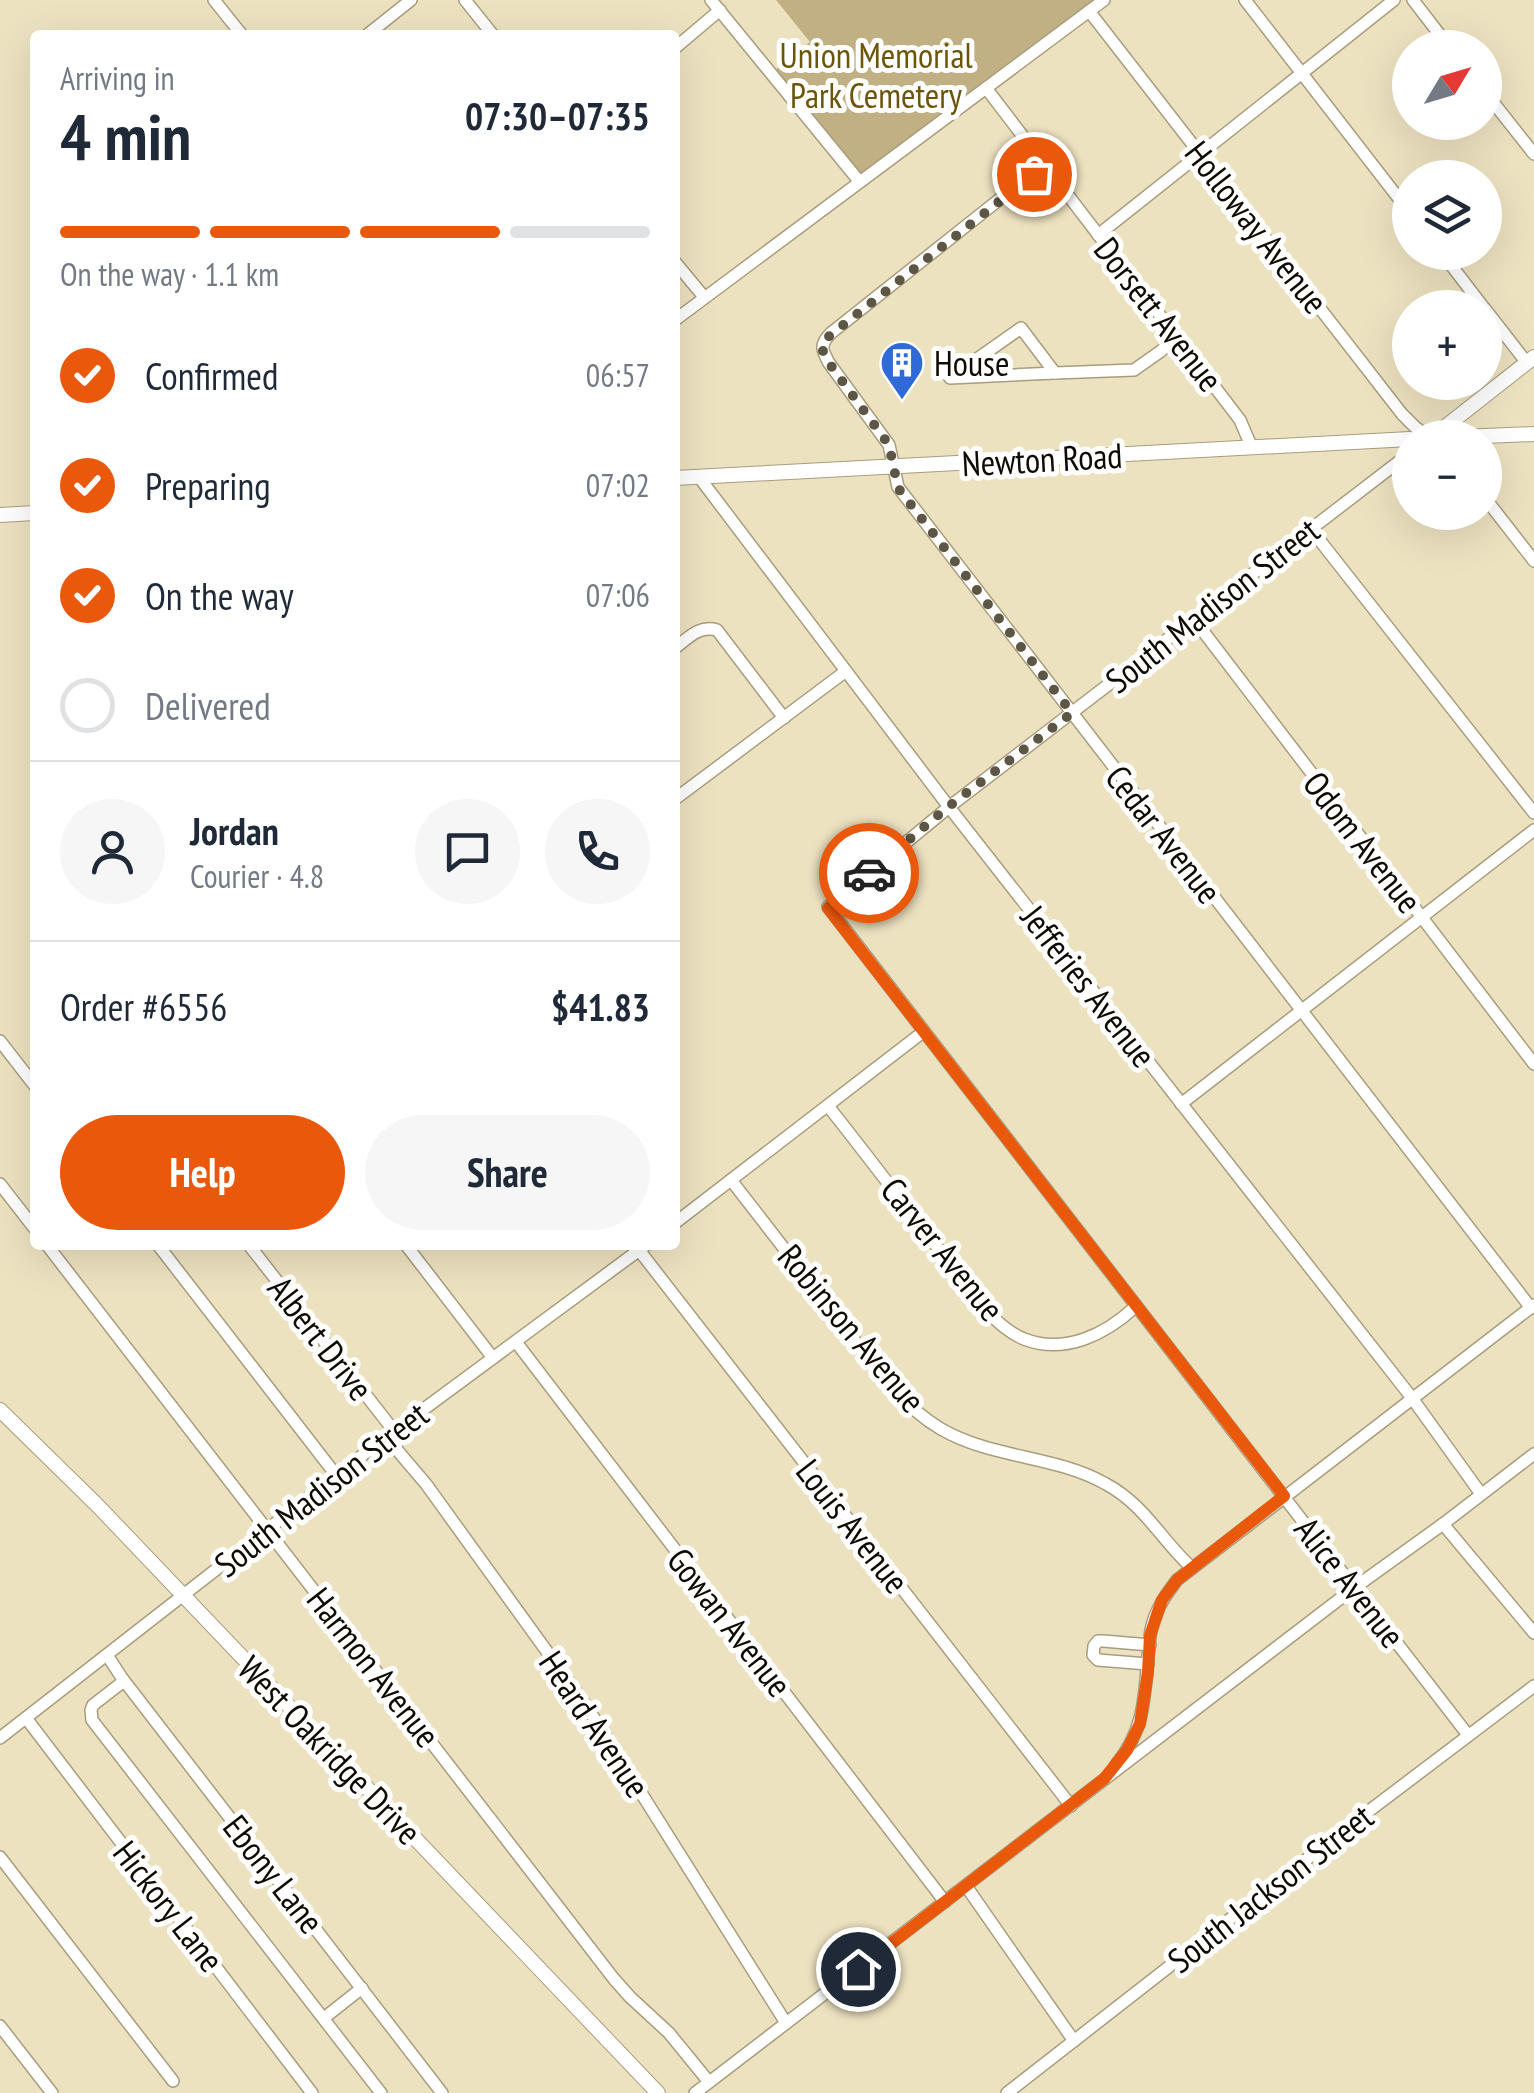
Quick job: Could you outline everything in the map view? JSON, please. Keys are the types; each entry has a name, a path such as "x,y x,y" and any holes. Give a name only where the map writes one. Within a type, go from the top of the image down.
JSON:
{"main road":[{"path":"1455,420 1530,360"},
{"path":"1502,435 1534,434"},
{"name":"Newton Road","path":"680,478 1392,440"},
{"path":"0,515 30,513"},
{"name":"West Oakridge Drive","path":"0,1410 86,1494 658,2093"}],"street":[{"path":"214,0 238,30"},
{"path":"374,30 410,0"},
{"path":"465,0 489,30"},
{"path":"680,316 1104,0"},
{"path":"1244,0 1392,191"},
{"path":"1098,235 1394,0"},
{"path":"1413,0 1436,30"},
{"path":"680,43 716,5 859,182"},
{"name":"Holloway Avenue","path":"1089,12 1408,420"},
{"name":"Dorsett Avenue","path":"986,88 1240,420 1252,448"},
{"path":"1502,114 1534,154"},
{"name":"Cedar Avenue","path":"1044,164 831,333 823,341 822,349 889,445 898,488 1532,1306"},
{"path":"680,268 704,298"},
{"path":"1455,270 1470,290"},
{"path":"1056,373 1021,328 950,378 1134,370 1176,336"},
{"path":"1502,328 1530,360"},
{"name":"South Madison Street","path":"828,908 948,807 1392,467"},
{"name":"Jefferies Avenue","path":"699,477 948,807 1412,1398 1482,1494"},
{"path":"1502,520 1534,561"},
{"path":"1312,527 1534,813"},
{"name":"Odom Avenue","path":"1194,618 1534,1064"},
{"path":"680,644 707,627 717,630 784,718"},
{"path":"680,795 846,671"},
{"path":"1181,1104 1534,830"},
{"name":"Alice Avenue","path":"828,908 1468,1736"},
{"path":"680,1219 923,1032"},
{"path":"0,1041 30,1080"},
{"name":"Carver Avenue","path":"828,1106 986,1309 1019,1338 1060,1344 1090,1338 1135,1307"},
{"name":"Robinson Avenue","path":"731,1180 910,1406 959,1438 988,1449 1068,1467 1105,1483 1148,1516 1192,1568"},
{"path":"0,1184 30,1223"},
{"name":"Harmon Avenue","path":"52,1250 614,1979 670,2033 709,2082"},
{"path":"162,1250 336,1475"},
{"name":"Albert Drive","path":"253,1250 390,1434"},
{"path":"410,1250 493,1358"},
{"name":"South Madison Street","path":"0,1738 336,1475 636,1250"},
{"name":"Louis Avenue","path":"642,1250 1071,1806"},
{"path":"1096,1788 1125,1754 1138,1730 1152,1626 1162,1600 1177,1580 1532,1306"},
{"name":"Gowan Avenue","path":"516,1342 945,1902"},
{"name":"Heard Avenue","path":"390,1434 587,1707 786,2024"},
{"path":"696,2093 1534,1454"},
{"path":"1443,1524 1534,1634"},
{"path":"1148,1664 1098,1660 1094,1646 1098,1641 1150,1645"},
{"name":"Ebony Lane","path":"107,1655 442,2093"},
{"path":"124,1681 94,1705 92,1720 381,2093"},
{"name":"South Jackson Street","path":"1007,2093 1534,1686"},
{"name":"Hickory Lane","path":"26,1718 312,2093"},
{"path":"0,1857 173,2082"},
{"path":"966,1886 1074,2041"},
{"path":"324,2018 362,1988"},
{"path":"0,2026 52,2093"}],"green space":[{"name":"Union Memorial Park Cemetery","path":"776,0 1099,0 860,178 773,72 810,42"}],"way so far":[{"path":"869,873 1072,713 898,488 889,445 829,363 822,349 823,341 1034,174"}],"place":[{"name":"House","path":"902,401"}],"route":[{"path":"858,1969 1096,1788 1127,1750 1140,1724 1150,1636 1162,1600 1177,1580 1284,1496 828,908 869,873"}]}
